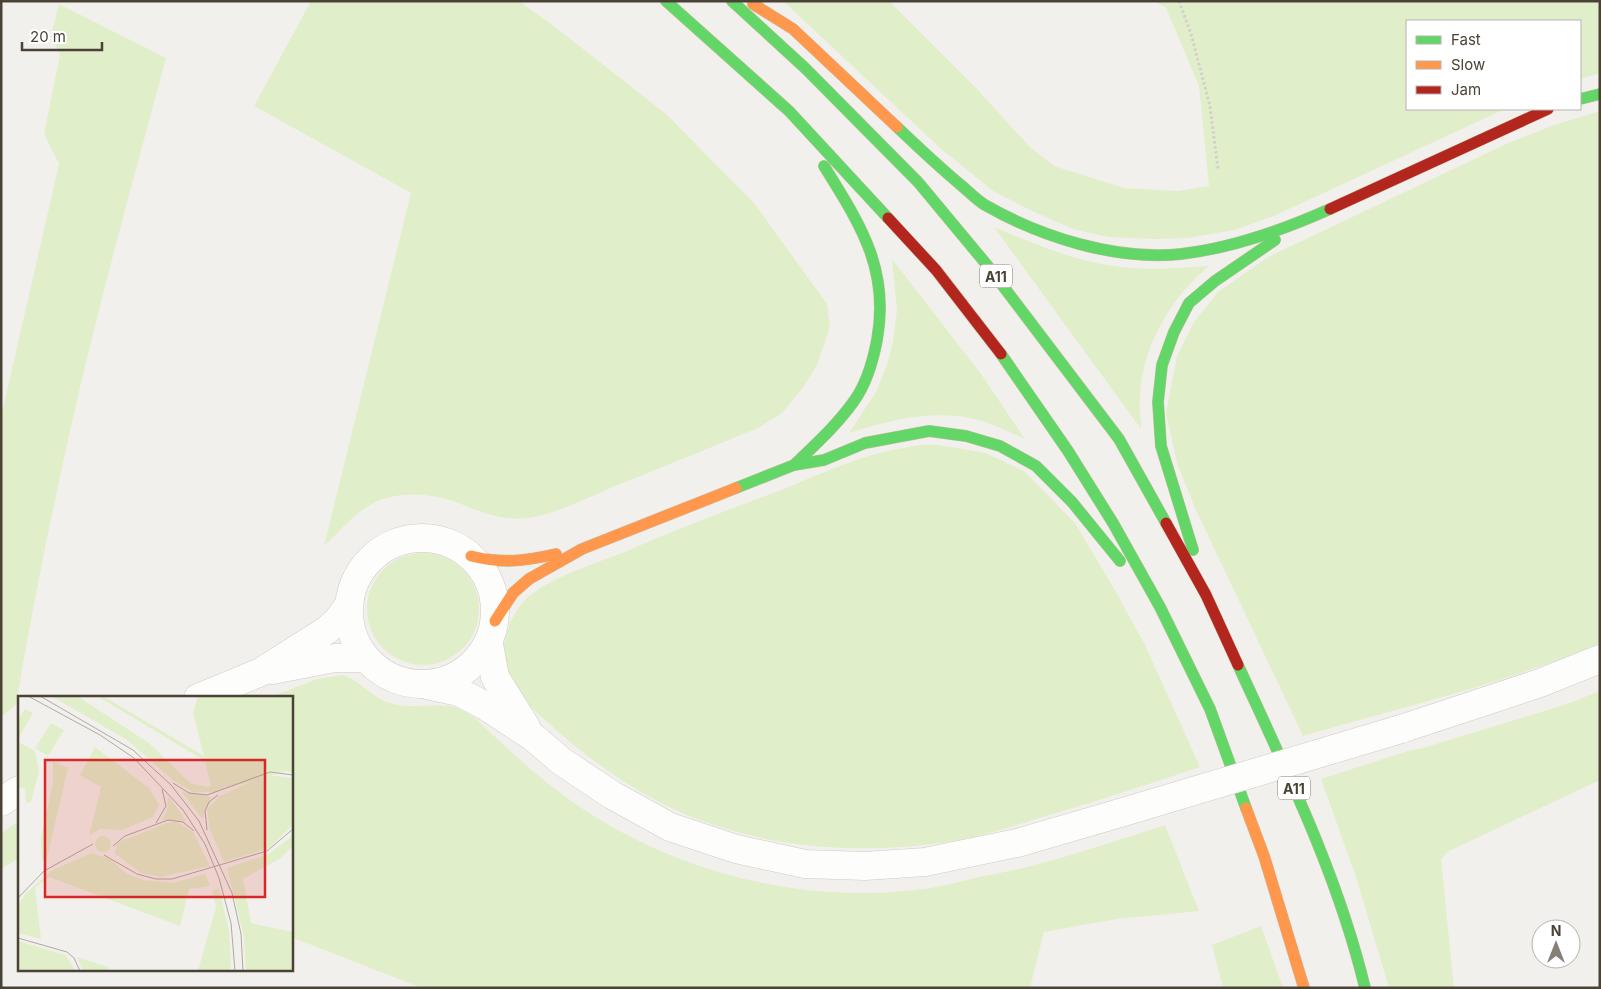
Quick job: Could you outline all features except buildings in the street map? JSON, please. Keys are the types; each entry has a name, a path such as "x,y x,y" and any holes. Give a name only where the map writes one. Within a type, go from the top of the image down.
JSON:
{"highway":[{"path":"666,1 789,111 936,270 1003,357 1068,450 1113,523 1160,608 1210,710 1264,856 1304,988"},
{"name":"A11","path":"732,1 805,68 918,182 987,265 1118,439 1206,595 1290,778 1322,852 1359,963 1365,988"},
{"path":"748,1 794,29 940,168 984,204 1049,236 1093,248 1140,254 1180,254 1232,245 1299,224 1546,110"},
{"path":"1581,99 1600,94"},
{"path":"789,111 860,225 872,253 879,279 881,304 879,334 870,368 856,399 833,426 794,465"},
{"path":"1206,595 1161,446 1158,402 1162,365 1174,332 1189,303 1215,281 1299,224"},
{"path":"471,556 490,561 521,562 582,548 794,465 824,460 866,443 896,436 928,432 966,436 1000,446 1036,466 1072,502 1160,608"},
{"path":"492,632 513,593 529,579 582,548"}],"street":[{"path":"533,737 495,677 492,632 495,597 486,574 471,556 451,543 429,537 405,539 384,548 366,563 354,583 348,606 349,624 355,642 365,658 383,674 404,683 427,685 459,692 484,705 533,737 561,761 612,796 670,826 736,849 805,864 866,866 925,862 1017,843 1401,729 1540,683 1600,659"},
{"path":"203,696 261,672 326,630 337,621 348,606"},
{"path":"427,685 452,679 473,665 492,632"},
{"path":"261,672 335,658 365,658"},
{"path":"1,802 18,791"}],"path":[{"path":"1179,1 1210,106 1218,169"}],"green space":[{"path":"311,1 519,1 666,114 754,203 827,304 830,327 817,365 802,389 782,413 758,428 550,513 528,518 510,518 485,513 441,498 419,495 397,496 386,498 369,506 348,522 324,546 411,193 254,106"},
{"path":"783,1 889,1 975,87 1030,147 1054,166 1124,188 1178,191 1209,186 1199,86 1166,8 1155,1 1600,1 1600,73 1581,79 1581,20 1406,20 1406,110 1503,110 1276,215 1234,230 1187,238 1154,239 1108,237 1073,229 993,191 939,147"},
{"path":"59,4 166,58 81,383 46,544 16,705 1,717 1,417 59,164 44,134 60,55 51,36"},
{"path":"1600,111 1600,643 1564,658 1490,683 1303,736 1195,508 1177,463 1166,413 1177,356 1194,322 1218,292 1268,257 1506,144 1554,125"},
{"path":"994,227 1052,250 1097,263 1125,268 1149,269 1209,266 1182,293 1171,308 1152,342 1142,379 1140,402 1141,429"},
{"path":"892,259 981,374 1025,439 982,421 949,415 932,415 898,420 849,433 876,392 887,365 893,341 897,310"},
{"path":"921,445 938,445 986,453 1024,471 1075,523 1145,645 1200,767 1010,827 958,840 887,848 842,848 806,845 769,840 716,826 657,801 617,777 580,750 532,708 514,689 506,673 503,657 507,631 515,614 525,600 545,585 699,521 843,465 883,452"},
{"path":"423,553 444,558 462,570 474,588 479,609 474,630 462,648 444,660 423,665 402,660 384,648 372,630 367,609 372,588 384,570 402,558"},
{"path":"343,675 390,703 405,706 449,706 463,710 474,717 547,782 594,816 632,838 672,856 714,871 756,882 844,893 888,892 931,888 1034,865 1089,850 1165,825 1199,911 1117,919 1044,932 1030,988 422,988 292,937 292,696 273,696 317,679"},
{"path":"1600,691 1600,780 1447,852 1441,860 1454,988 1389,988 1357,880 1321,779 1567,704"},
{"path":"18,822 18,859 1,869 1,833"},
{"path":"1261,926 1283,988 1223,988 1212,945"}],"traffic: fast":[{"path":"666,1 789,111 888,218"},
{"path":"732,1 805,68 918,182 987,265 1119,439 1166,523"},
{"path":"1581,99 1600,94"},
{"path":"897,127 945,172 985,205 1030,227 1080,244 1105,250 1156,255 1200,251 1239,243 1330,209"},
{"path":"794,465 833,427 859,394 874,356 880,315 879,291 869,248 860,228 824,166"},
{"path":"1193,550 1161,446 1158,402 1162,365 1174,332 1189,303 1215,281 1275,240"},
{"path":"1001,354 1068,451 1113,523 1160,607 1210,709 1246,808"},
{"path":"736,488 794,465 824,460 865,443 929,431 966,436 1000,446 1036,466 1072,502 1120,561"},
{"path":"1238,665 1326,864 1354,946 1365,988"}],"traffic: slow":[{"path":"753,4 793,29 897,127"},
{"path":"495,621 513,593 529,579 582,549 736,488"},
{"path":"471,556 514,561 556,554"},
{"path":"1246,808 1264,856 1304,988"}],"traffic: jam":[{"path":"1330,209 1546,110"},
{"path":"888,218 936,270 1001,354"},
{"path":"1166,523 1206,595 1238,665"}]}
